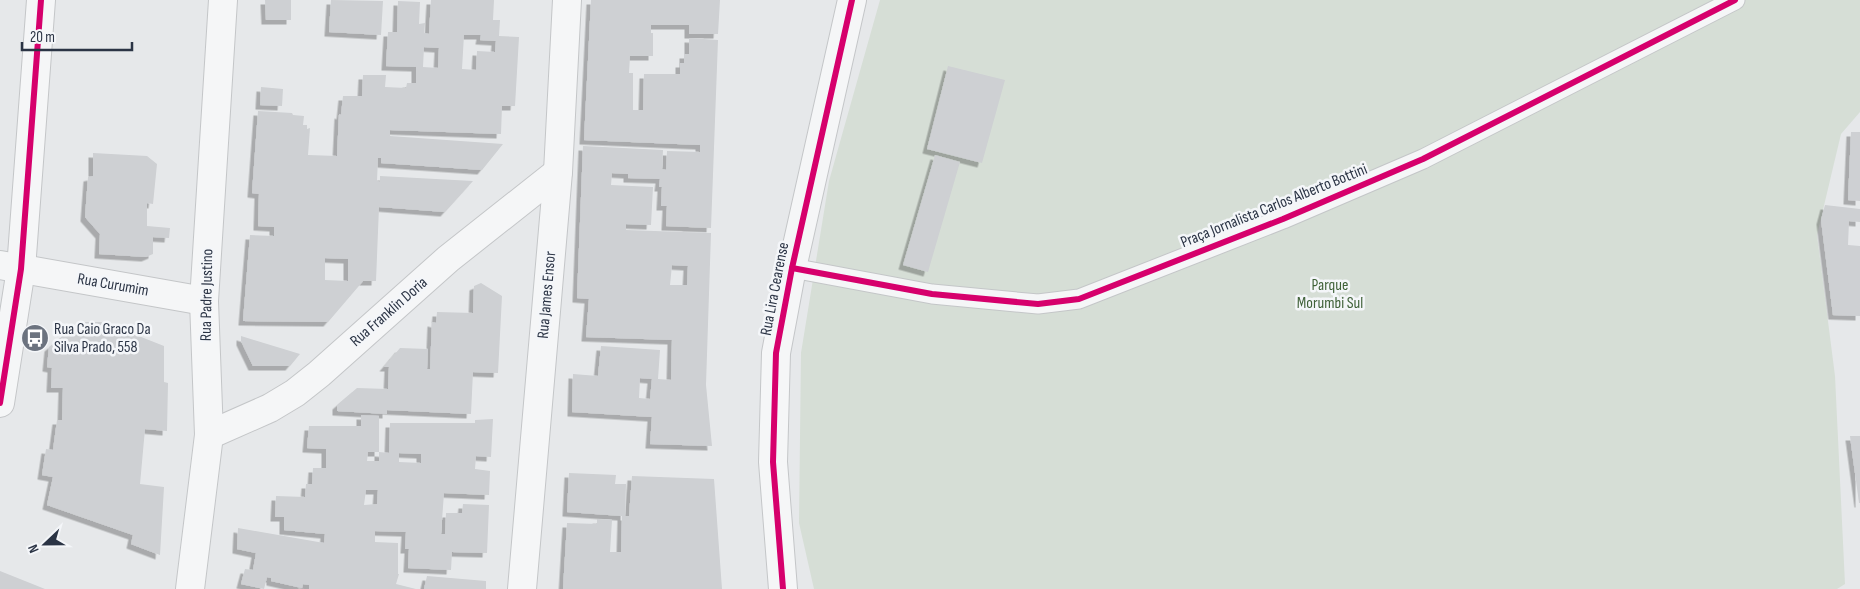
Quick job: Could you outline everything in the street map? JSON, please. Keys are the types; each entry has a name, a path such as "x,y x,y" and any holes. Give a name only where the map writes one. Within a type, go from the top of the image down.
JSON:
{"street":[{"path":"0,403 11,267 42,0"},
{"name":"Rua Padre Justino","path":"190,589 209,435 204,301 222,0"},
{"name":"Rua James Ensor","path":"522,589 558,172 567,0"},
{"name":"Rua Lira Cearense","path":"783,589 773,462 776,352 792,268 852,0"},
{"name":"Rua Franklin Doria","path":"209,435 270,408 294,393 319,374 448,259 558,172"},
{"name":"Rua Curumim","path":"11,267 204,301"}],"lane":[{"name":"Praça Jornalista Carlos Alberto Bottini","path":"792,268 932,294 1038,304 1079,300 1283,219 1423,159 1735,0"}],"green space":[{"name":"Parque Morumbi Sul","path":"880,0 1860,0 1860,112 1841,134 1817,235 1835,376 1845,584 1837,589 814,589 799,523 801,353 829,181"}],"building":[{"path":"265,0 291,0 291,20 266,20"},
{"path":"331,0 383,1 381,35 329,32"},
{"path":"431,0 494,0 493,20 500,20 499,36 519,37 515,106 502,106 501,134 390,130 390,136 503,144 482,170 381,163 381,158 378,158 377,181 380,182 380,176 473,181 445,212 379,207 376,281 363,281 328,322 243,321 250,235 274,236 274,227 258,226 259,194 252,193 258,111 292,113 293,115 304,116 303,125 307,125 307,129 310,128 308,155 337,156 339,114 341,115 343,96 362,96 363,75 386,75 385,87 406,88 407,83 416,83 416,67 386,66 388,32 397,32 398,1 420,2 419,24 425,23 424,33 429,34","holes":["464,35 481,35 480,40 496,41 495,52 477,51 476,70 462,69","424,47 439,48 438,68 423,67","325,258 348,259 348,281 325,280"]},
{"path":"591,0 720,0 718,34 689,34 689,25 651,25 653,56 630,56 629,73 633,73 633,110 643,110 644,74 680,74 680,63 684,63 684,54 689,54 689,38 718,40 711,228 666,226 667,206 661,206 662,187 659,187 660,179 628,178 628,174 612,173 611,185 653,187 651,225 626,224 626,230 711,233 706,385 712,446 650,444 652,417 572,412 573,374 598,376 601,346 660,350 658,379 671,380 672,340 586,337 589,299 577,298 583,146 663,150 662,169 666,170 667,151 700,152 700,145 584,140","holes":["672,265 688,266 687,285 670,285","640,378 652,379 650,399 639,398"]},
{"path":"948,66 1005,80 982,163 927,149"},
{"path":"261,87 283,89 282,106 260,105"},
{"path":"1851,132 1860,132 1860,201 1848,200"},
{"path":"93,153 147,156 157,164 153,204 147,203 147,226 170,228 169,238 153,237 153,254 146,257 99,254 100,234 85,217 88,177 93,176"},
{"path":"935,155 960,162 928,272 903,265"},
{"path":"1825,205 1860,209 1860,222 1849,221 1848,245 1860,246 1860,316 1833,315 1821,220"},
{"path":"481,283 502,296 498,373 473,372 471,414 387,410 387,414 337,411 337,405 357,388 388,389 389,367 384,367 400,348 428,349 427,369 430,369 432,322 436,323 437,312 473,313 474,286"},
{"path":"80,322 100,322 124,326 126,331 164,346 164,382 168,383 167,431 145,429 140,484 164,487 160,555 131,544 133,535 47,505 53,477 42,475 46,449 53,450 57,420 62,420 63,388 51,388 52,368 47,367 49,347"},
{"path":"241,336 300,354 290,366 253,366 241,341"},
{"path":"361,415 379,416 379,452 389,453 390,423 475,423 475,420 493,419 491,457 476,456 475,469 490,471 489,495 444,493 441,534 445,534 446,513 462,513 463,504 489,505 487,553 452,552 451,570 408,568 409,549 405,549 406,532 375,531 375,542 398,543 399,574 396,584 416,589 309,589 309,585 303,584 302,588 271,581 271,578 267,577 264,589 241,584 245,569 253,570 256,553 237,549 238,528 324,543 325,534 284,530 284,517 275,517 276,496 305,497 306,484 312,484 313,468 326,468 326,449 307,448 309,426 361,426","holes":["368,452 379,452 379,461 367,461","399,453 421,454 421,463 399,462","366,490 378,490 377,504 364,505"]},
{"path":"1850,436 1860,436 1860,503 1859,503"},
{"path":"569,473 616,475 615,484 626,484 625,516 629,516 632,476 714,479 722,589 563,589 567,523 597,524 597,519 612,520 610,552 621,552 622,516 567,512"},
{"path":"0,571 45,589 0,589"},
{"path":"427,576 486,581 486,589 424,589"}],"cycle path":[{"path":"0,403 21,269 41,0"},
{"path":"783,589 773,462 776,353 792,268 852,0"},
{"path":"792,268 932,294 1038,304 1079,299 1283,219 1423,159 1735,0"}],"place":[{"name":"Rua Caio Graco Da Silva Prado, 558","path":"35,338"}]}
